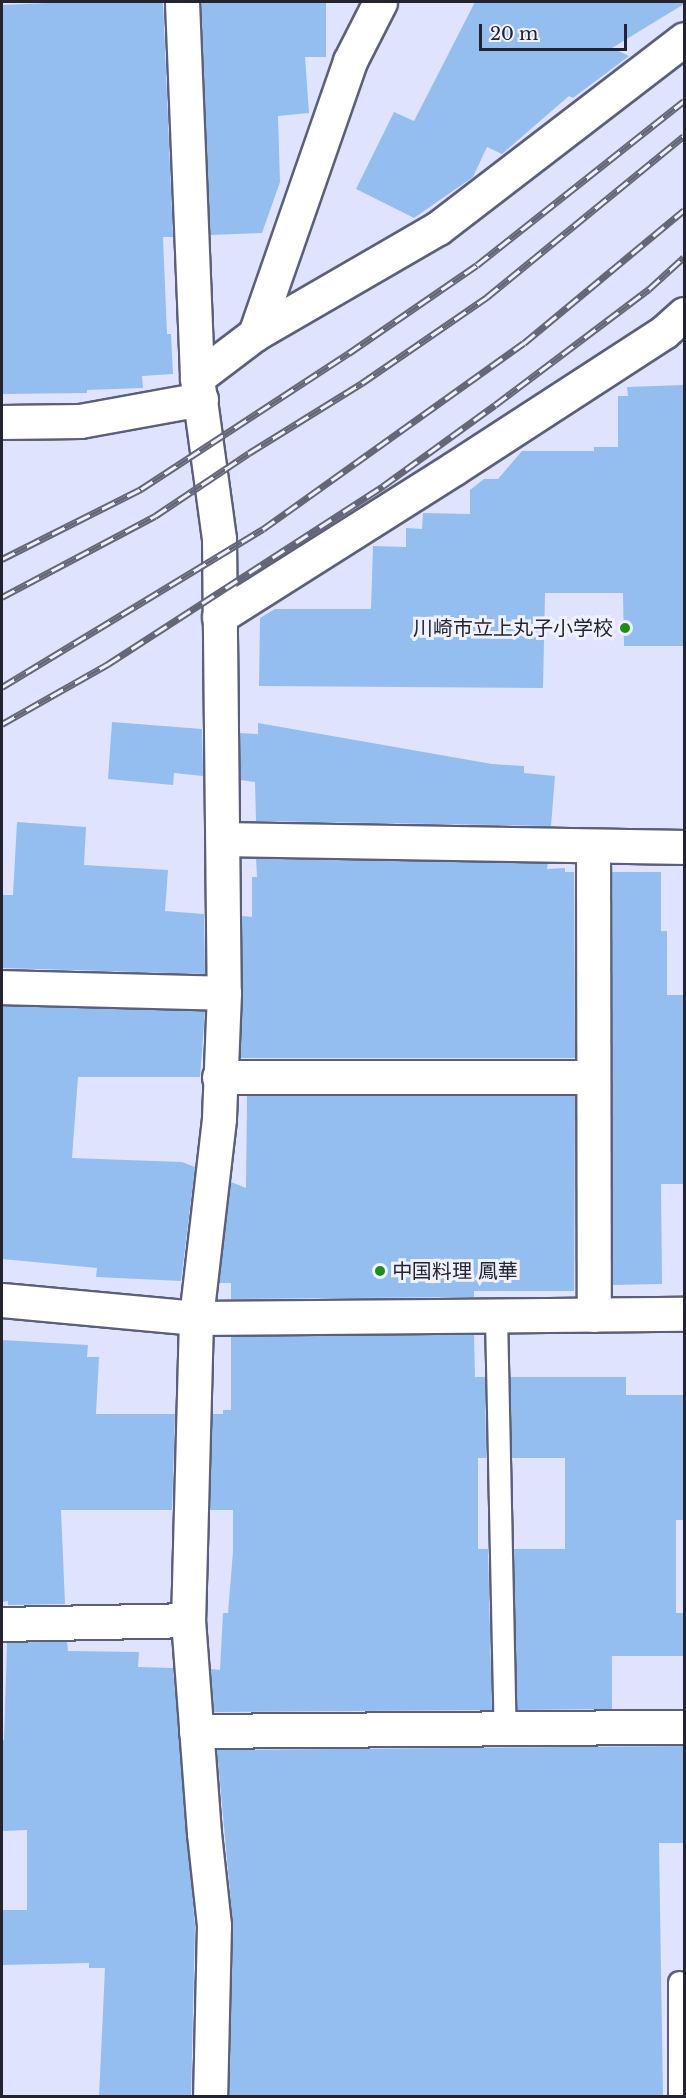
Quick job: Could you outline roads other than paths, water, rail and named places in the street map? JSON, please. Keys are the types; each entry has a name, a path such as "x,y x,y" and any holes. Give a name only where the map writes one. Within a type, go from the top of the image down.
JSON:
{"street":[{"path":"182,2 199,388 219,539 224,993 219,1119 196,1318 188,1620 214,1925 210,2097"},
{"path":"255,334 350,62 380,2"},
{"path":"2,422 80,421 199,388 255,334 438,228 684,39"},
{"path":"219,617 453,470 664,332 684,315"},
{"path":"223,839 684,847"},
{"path":"593,846 594,1315"},
{"path":"2,987 224,993"},
{"path":"219,1077 592,1077"},
{"path":"2,1300 196,1318 684,1314"},
{"path":"2,1624 188,1620"},
{"path":"196,1731 684,1727"}],"lane":[{"path":"496,1315 505,1728"},
{"path":"678,2097 679,1982"}],"railway":[{"path":"2,559 141,489 349,353 477,265 684,101"},
{"path":"2,597 155,516 249,453 362,383 487,297 684,136"},
{"path":"2,687 263,529 524,343 684,210"},
{"path":"2,724 108,664 383,486 649,289 684,257"}],"place":[{"name":"川崎市立上丸子小学校","path":"625,628"},
{"name":"中国料理 鳳華","path":"380,1271"}]}
